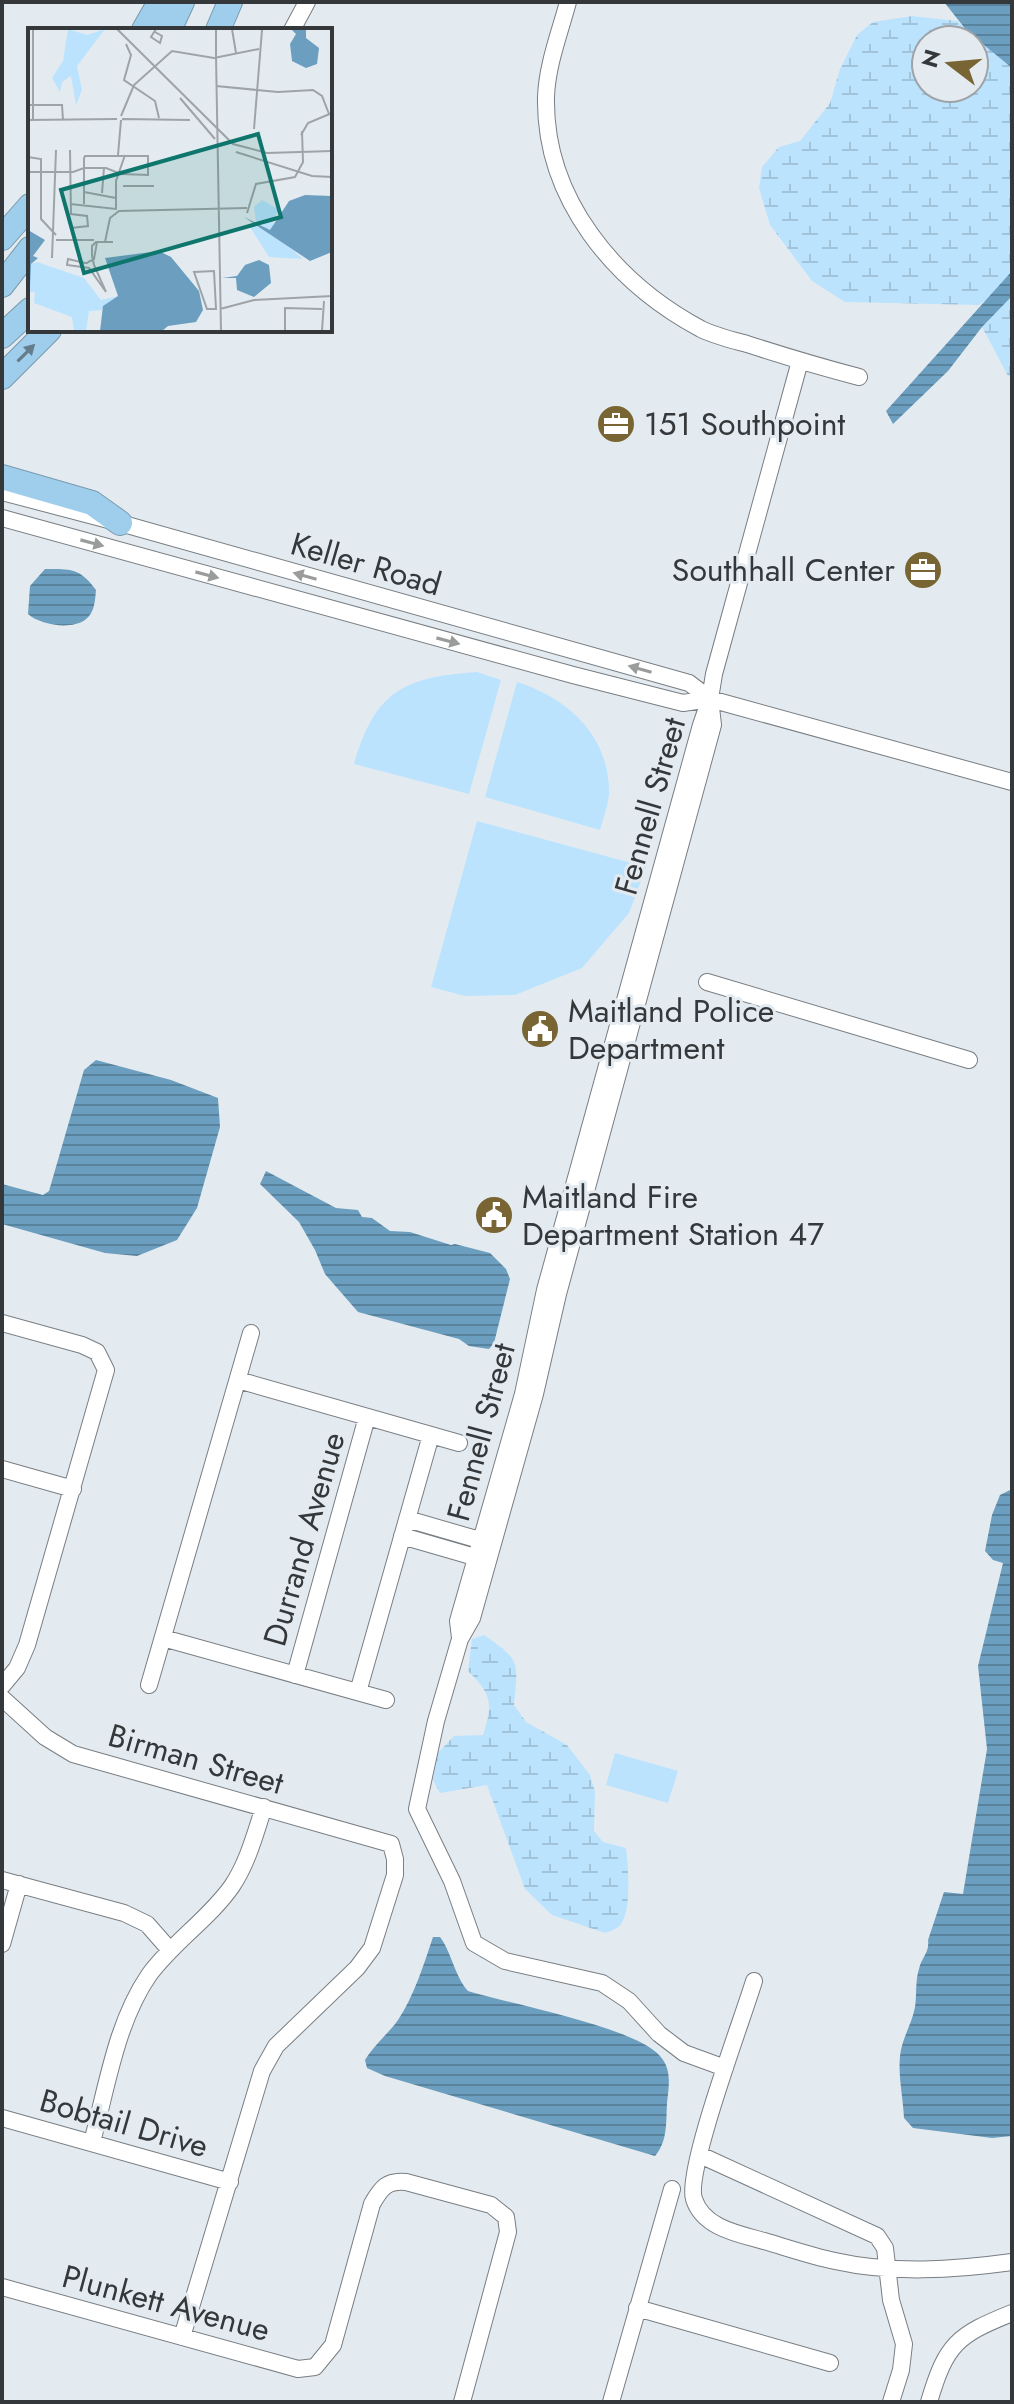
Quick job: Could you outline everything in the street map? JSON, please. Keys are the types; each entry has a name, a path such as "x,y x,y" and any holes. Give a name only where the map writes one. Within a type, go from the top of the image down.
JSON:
{"highway":[{"path":"145,28 160,2"},
{"path":"170,28 182,2"},
{"path":"219,28 230,2"},
{"path":"231,28 238,2"},
{"path":"2,238 28,208"},
{"path":"2,285 28,252"},
{"path":"2,336 28,312"},
{"path":"2,377 47,332"},
{"path":"2,477 92,503 120,523"}],"street":[{"path":"293,28 307,2"},
{"path":"568,2 546,96 549,133 560,181 580,220 604,255 630,279 702,329 859,377"},
{"name":"Fennell Street","path":"725,2068 684,2053 659,2034 629,2001 602,1983 505,1961 474,1943 452,1881 417,1809 436,1721 460,1639 472,1618 487,1542 535,1394 551,1292 800,361"},
{"name":"Keller Road","path":"2,492 689,683 710,699 1012,782"},
{"name":"Keller Road","path":"2,518 683,703 710,699"},
{"path":"134,554 150,531"},
{"path":"150,531 152,559"},
{"path":"373,620 379,597"},
{"path":"707,982 969,1060"},
{"path":"2,1323 82,1345 97,1352 106,1370 27,1645 17,1668 2,1686"},
{"path":"149,1685 251,1333"},
{"path":"238,1380 459,1443"},
{"name":"Durrand Avenue","path":"295,1675 367,1417"},
{"path":"358,1692 431,1435"},
{"path":"2,1469 73,1489"},
{"path":"407,1519 487,1542"},
{"path":"434,1545 439,1528"},
{"path":"402,1536 482,1560"},
{"path":"163,1638 386,1700"},
{"name":"Birman Street","path":"2,1698 45,1737 73,1754 391,1844 395,1875 372,1948 357,1968 276,2046 262,2071 230,2182"},
{"path":"92,2142 118,2042 132,2005 169,1949 218,1903 232,1885 249,1854 264,1807"},
{"path":"2,1880 124,1913 147,1924 169,1949"},
{"path":"2,1944 19,1884"},
{"path":"754,1981 695,2174 693,2198 704,2216 726,2230 837,2262 886,2268 946,2269 1012,2262"},
{"name":"Bobtail Drive","path":"2,2118 230,2182"},
{"path":"700,2155 877,2236 885,2248 891,2300 904,2344 901,2370 891,2402"},
{"name":"Plunkett Avenue","path":"2,2287 298,2369 315,2367 333,2345 372,2204 381,2188 394,2181 406,2182 491,2205 506,2217 508,2232 462,2402"},
{"path":"182,2337 230,2182"},
{"path":"611,2402 672,2189"},
{"path":"637,2308 830,2363"},
{"path":"929,2402 938,2370 949,2351 966,2333 1012,2313"}],"green space":[{"path":"912,16 961,24 910,24 910,104 990,104 990,49 1012,68 1012,271 994,294 979,305 845,302 812,281 770,225 759,188 762,167 779,147 800,141 830,103 840,69 857,35 873,22"},
{"path":"1012,296 1012,377 1008,376 982,327"},
{"path":"477,672 501,680 469,794 354,764 372,720 396,692 430,678"},
{"path":"517,682 536,689 569,709 594,737 607,773 609,794 600,830 485,797"},
{"path":"477,821 646,867 629,913 582,968 515,995 465,996 431,987"},
{"path":"484,1635 505,1651 514,1663 514,1705 526,1722 567,1745 590,1775 595,1792 594,1831 603,1842 626,1848 627,1908 621,1924 612,1931 605,1933 552,1915 525,1889 487,1785 440,1793 433,1780 438,1753 454,1736 483,1735 488,1700 482,1686 468,1671 472,1639"},
{"path":"615,1753 678,1771 668,1803 606,1785"}],"shaded area":[{"path":"944,2 1012,2 1012,68 990,50 990,24 961,24"},
{"path":"1012,271 1012,296 982,327 948,371 893,424 886,411"},
{"path":"45,569 74,571 85,577 96,590 93,610 85,620 72,625 56,625 28,614 30,586"},
{"path":"96,1060 171,1080 218,1098 220,1127 197,1208 177,1240 137,1256 105,1253 2,1224 2,1184 43,1195 49,1191 84,1070"},
{"path":"266,1171 336,1208 358,1210 362,1217 372,1218 390,1231 410,1232 490,1253 506,1269 510,1279 494,1343 489,1349 469,1346 459,1339 358,1312 325,1274 299,1222 260,1184"},
{"path":"1012,1489 1012,2136 992,2138 913,2128 904,2118 900,2056 915,2007 920,1965 944,1892 963,1894 987,1749 978,1666 1003,1563 993,1560 985,1551 992,1515 1000,1495"},
{"path":"433,1937 440,1937 444,1943 468,1991 599,2026 646,2045 660,2056 668,2072 669,2084 664,2137 655,2156 367,2068 365,2060 398,2020 409,2001"}],"place":[{"name":"151 Southpoint","path":"616,424"},
{"name":"Southhall Center","path":"923,570"},
{"name":"Maitland Police Department","path":"540,1029"},
{"name":"Maitland Fire Department Station 47","path":"494,1215"}]}
